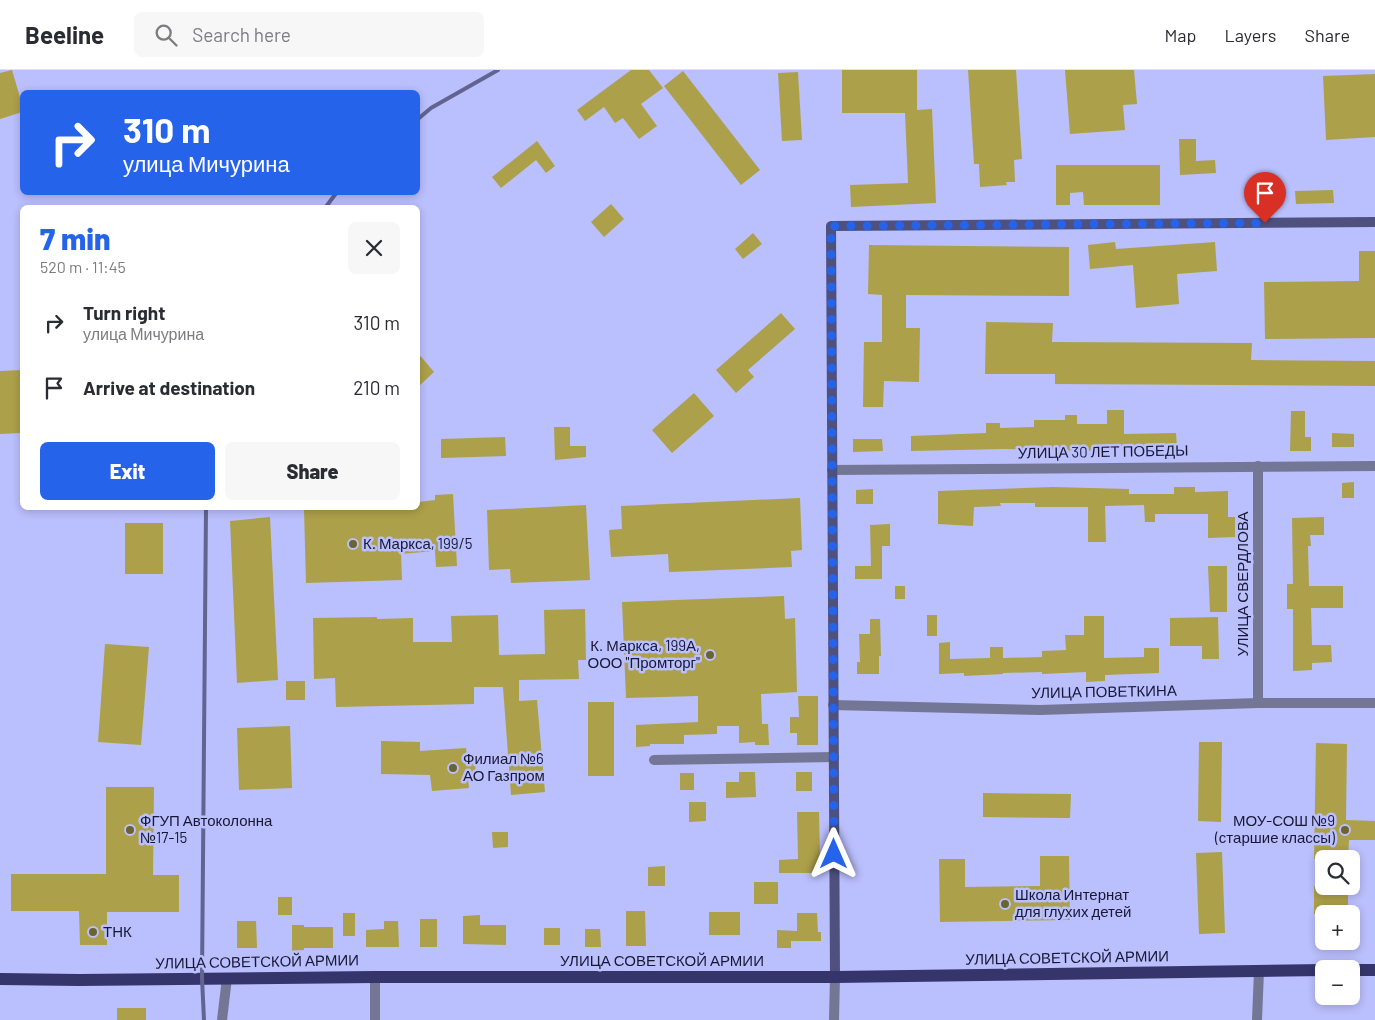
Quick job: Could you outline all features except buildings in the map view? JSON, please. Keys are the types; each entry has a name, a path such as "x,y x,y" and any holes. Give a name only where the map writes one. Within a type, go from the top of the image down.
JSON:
{"main road":[{"name":"УЛИЦА СОВЕТСКОЙ АРМИИ","path":"0,979 375,977 835,978 1315,970"},
{"path":"1360,970 1375,970"}],"street":[{"path":"834,1020 831,226 1375,222"},
{"name":"УЛИЦА СВЕРДЛОВА","path":"1258,466 1258,703"},
{"name":"УЛИЦА 30 ЛЕТ ПОБЕДЫ","path":"832,470 1375,466"},
{"name":"УЛИЦА ПОВЕТКИНА","path":"833,705 1040,710 1258,703 1375,703"},
{"path":"654,760 834,757"},
{"path":"1256,1020 1259,971"},
{"path":"375,977 376,1020"},
{"path":"222,1020 227,978"}],"railway":[{"path":"420,117 431,108 498,70"},
{"path":"327,205 335,195"},
{"path":"204,1020 202,978 206,510"}],"place":[{"name":"К. Маркса, 199/5","path":"353,544"},
{"name":"К. Маркса, 199А, ООО \"Промторг\"","path":"710,655"},
{"name":"Филиал №6 АО Газпром","path":"453,768"},
{"name":"ФГУП Автоколонна №17-15","path":"130,830"},
{"name":"МОУ-СОШ №9 (старшие классы)","path":"1345,830"},
{"name":"Школа Интернат для глухих детей","path":"1005,904"},
{"name":"ТНК","path":"93,932"}],"route":[{"path":"834,854 831,226 1265,223"}]}
